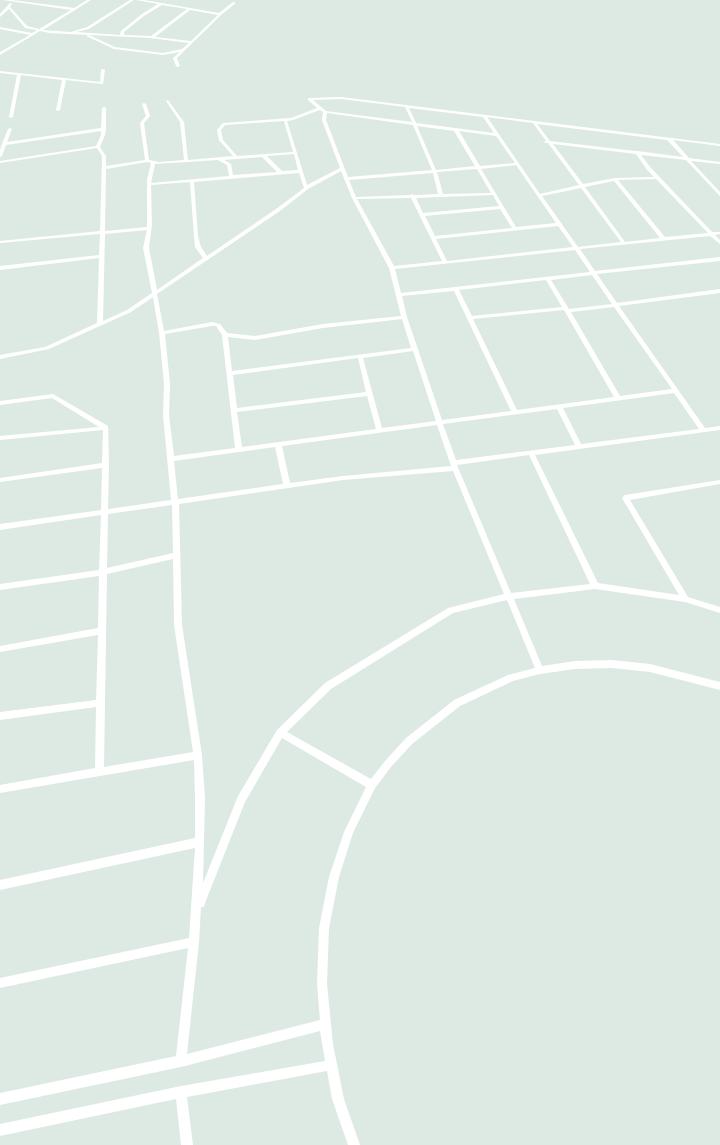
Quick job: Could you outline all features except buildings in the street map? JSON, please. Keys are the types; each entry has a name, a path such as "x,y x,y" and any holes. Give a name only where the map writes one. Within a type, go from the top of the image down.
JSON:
{"street":[{"path":"5,0 74,9"},
{"path":"46,5 55,0"},
{"path":"2,51 41,31 89,0"},
{"path":"51,24 67,33 88,28 132,0"},
{"path":"138,0 220,14"},
{"path":"178,66 175,58 182,50 234,3 225,0"},
{"path":"0,16 15,1"},
{"path":"122,35 122,32 143,15 161,4"},
{"path":"8,6 26,27 41,31 152,37 191,42"},
{"path":"152,37 189,9"},
{"path":"0,28 34,35"},
{"path":"84,35 114,48 163,54 182,50"},
{"path":"0,72 102,84 103,70"},
{"path":"11,117 19,74"},
{"path":"58,110 64,79"},
{"path":"497,135 325,112 309,99 340,98 720,145"},
{"path":"168,101 184,126 186,161"},
{"path":"144,104 148,116 142,123 147,161"},
{"path":"407,107 435,171 441,195"},
{"path":"98,147 104,129 104,108"},
{"path":"236,157 221,140 219,130 224,124 285,119 320,108"},
{"path":"325,112 324,120 354,198 392,268 404,317 455,465 540,670"},
{"path":"484,116 703,430"},
{"path":"285,119 306,188"},
{"path":"534,122 546,142 624,243"},
{"path":"0,156 9,129"},
{"path":"4,144 104,129"},
{"path":"456,130 515,229"},
{"path":"669,139 720,195"},
{"path":"546,142 720,163"},
{"path":"0,162 98,147"},
{"path":"98,147 104,156 100,325"},
{"path":"637,152 658,178 720,243"},
{"path":"103,168 147,161 153,163 296,153"},
{"path":"263,155 280,172"},
{"path":"217,158 229,165 231,176"},
{"path":"153,163 147,257 157,295 162,333 167,384 166,415 175,501 178,625 198,755 199,842 196,913 180,1061"},
{"path":"346,179 518,164"},
{"path":"0,357 47,348 100,325 157,295 306,188 342,169"},
{"path":"150,184 301,171"},
{"path":"540,195 615,179 658,178"},
{"path":"615,179 664,239"},
{"path":"192,180 196,236 198,247 206,259"},
{"path":"354,198 494,194"},
{"path":"412,195 445,262"},
{"path":"422,215 502,207"},
{"path":"433,238 559,224"},
{"path":"0,243 149,228"},
{"path":"392,268 720,233"},
{"path":"0,268 100,256"},
{"path":"400,295 720,259"},
{"path":"549,280 618,398"},
{"path":"456,289 515,412"},
{"path":"470,318 567,310 720,291"},
{"path":"225,335 255,338 323,326 404,317"},
{"path":"162,333 212,324 218,325 225,335 238,450"},
{"path":"230,373 415,349"},
{"path":"360,356 379,430"},
{"path":"172,459 674,391"},
{"path":"234,410 369,394"},
{"path":"0,403 53,396 106,428"},
{"path":"559,406 579,447"},
{"path":"0,438 106,428"},
{"path":"99,772 106,428"},
{"path":"0,527 103,514 287,485 455,465 720,428"},
{"path":"278,444 287,485"},
{"path":"531,453 595,586"},
{"path":"0,480 106,465"},
{"path":"685,599 625,498 720,482"},
{"path":"0,588 104,572 176,555"},
{"path":"196,913 241,799 280,733 328,686 451,609 509,596 595,586 685,599 720,610"},
{"path":"0,649 102,631"},
{"path":"354,1145 338,1099 325,1024 322,984 324,928 334,877 349,832 372,785 409,741 457,703 511,678 540,670 575,665 621,665 688,675 720,686"},
{"path":"0,716 101,703"},
{"path":"280,733 372,785"},
{"path":"0,789 198,755"},
{"path":"0,885 199,842"},
{"path":"0,983 194,942"},
{"path":"0,1099 180,1061 325,1024"},
{"path":"0,1130 181,1092 331,1065"},
{"path":"181,1092 187,1145"}]}
